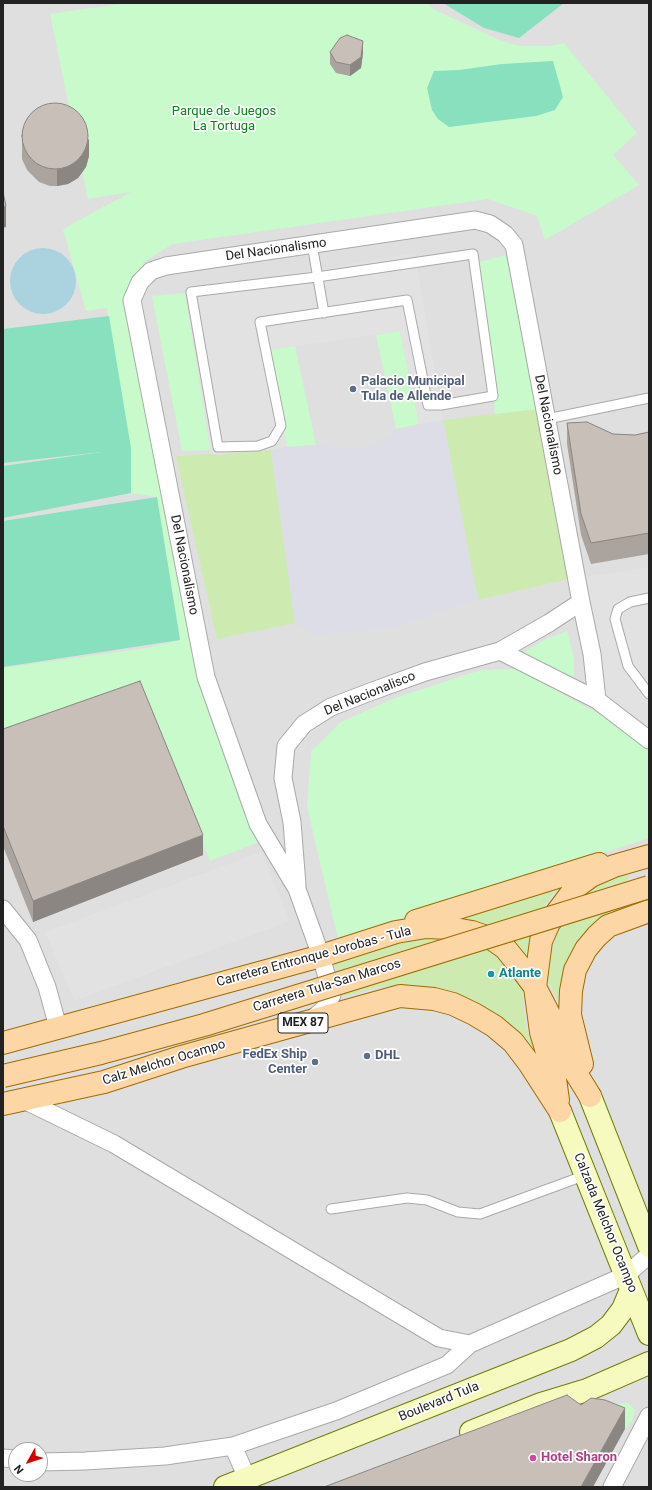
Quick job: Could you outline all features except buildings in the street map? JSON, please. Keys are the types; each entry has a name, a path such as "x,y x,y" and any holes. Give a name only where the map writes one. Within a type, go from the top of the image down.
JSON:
{"main road":[{"path":"560,1111 555,1079 541,1032 535,987 541,940 549,923 576,887 591,876 614,866 649,856"},
{"path":"649,861 641,869 637,885 642,896 649,902"},
{"path":"396,932 410,923 601,863 614,866"},
{"name":"Carretera Tula-San Marcos","path":"3,1076 101,1053 204,1024 649,887"},
{"path":"649,911 608,926 596,936 586,948 575,970 571,990 570,1015 590,1096 649,1246"},
{"name":"Carretera Entronque Jorobas - Tula","path":"3,1042 321,956 396,932 426,927 449,928 472,932 492,939 504,948 518,964 535,987 554,1024 574,1070 590,1096"},
{"name":"Calz Melchor Ocampo","path":"13,1102 104,1082 181,1057 400,996 434,999 453,1004 494,1026 513,1042 529,1063 560,1111"},
{"name":"Calzada Melchor Ocampo","path":"560,1111 648,1330"},
{"name":"Boulevard Tula","path":"225,1487 563,1353 596,1337 611,1325 624,1309 629,1283"},
{"path":"596,1337 632,1327 648,1330"},
{"path":"452,1440 541,1404 587,1390 649,1363"}],"street":[{"name":"Del Nacionalismo","path":"297,889 258,824 206,677 132,300 140,282 151,271 166,266 475,220 490,224 505,234 514,245 592,654 597,700"},
{"name":"Del Nacionalisco","path":"297,889 292,822 283,778 286,746 304,724 331,707 370,692 424,672 500,651 549,623 581,602"},
{"path":"500,651 597,700 649,740"},
{"path":"297,889 321,956 332,995 324,1009 310,1021"},
{"path":"3,909 28,940 47,987 58,1027"},
{"path":"13,1102 114,1144 439,1338 470,1344"},
{"path":"48,1462 166,1456 233,1446 336,1411 448,1365 470,1344 629,1283 649,1255"},
{"path":"612,1487 649,1416"},
{"path":"233,1446 247,1478"}],"lane":[{"path":"312,244 324,313"},
{"path":"473,254 493,396 428,405 407,300 324,313 260,322 281,426 272,441 258,446 218,448 191,292 317,277 473,254"},
{"path":"547,419 649,398"},
{"path":"649,598 630,602 618,609 615,619 628,666 649,694"},
{"path":"331,1209 407,1198 428,1200 458,1212 480,1214 586,1175"}],"shaded area":[{"path":"3,3 649,3 649,1487 3,1487"},
{"path":"415,253 443,420 419,424 400,331 269,350 287,447 271,450 211,455 185,293"},
{"path":"443,420 478,600 388,629 315,635 295,623 271,450 287,447 316,445 357,449 383,440 396,429"},
{"path":"649,567 649,729 607,697 585,577"},
{"path":"261,852 290,921 74,1001 45,932"}],"green space":[{"name":"Parque de Juegos La Tortuga","path":"127,3 427,3 433,9 502,41 519,46 551,46 564,43 637,133 613,155 639,185 545,240 537,216 488,199 172,244 143,263 137,335 204,677 269,838 210,861 141,696 3,749 3,668 146,648 180,640 157,497 131,493 107,308 86,311 63,229 131,192 88,199 50,14"},
{"path":"443,3 564,3 519,38 484,28"},
{"path":"553,61 563,97 555,110 536,116 449,127 438,119 432,110 427,88 434,71 459,70 502,64"},
{"path":"505,255 511,268 537,409 495,414 491,368 476,263"},
{"path":"185,293 212,450 182,451 152,296"},
{"path":"109,316 131,448 131,493 3,518 3,466 102,452 3,463 3,329"},
{"path":"400,331 419,424 396,429 376,335"},
{"path":"295,346 316,445 287,447 269,350"},
{"path":"537,409 577,577 478,600 443,420"},
{"path":"271,450 295,623 217,639 176,456"},
{"path":"157,497 180,640 3,667 3,521"},
{"path":"567,631 574,659 574,686 521,654 544,640"},
{"path":"517,669 599,714 649,750 649,838 338,939 307,807 311,751 341,722 395,698 481,670"},
{"path":"629,872 627,883 631,896 639,905 611,914 596,921 583,935 572,952 562,1009 546,977 548,954 554,935 565,916 581,898 598,884"},
{"path":"569,880 553,894 542,910 529,940 527,959 498,931 483,923 450,916"},
{"path":"430,938 456,939 474,944 491,952 521,981 526,1027 536,1052 506,1021 477,1002 453,992 428,986 400,986 379,987 344,997 344,985 340,973 332,964 409,940"},
{"path":"606,1403 628,1403 635,1410 632,1421 625,1429"}],"water":[{"path":"43,248 56,250 66,258 74,268 76,281 74,294 66,304 56,312 43,314 30,312 20,304 12,294 10,281 12,268 20,258 30,250"}],"place":[{"name":"Palacio Municipal Tula de Allende","path":"353,389"},
{"name":"Atlante","path":"491,974"},
{"name":"DHL","path":"367,1056"},
{"name":"FedEx Ship Center","path":"315,1062"},
{"name":"Hotel Sharon","path":"533,1458"}]}
